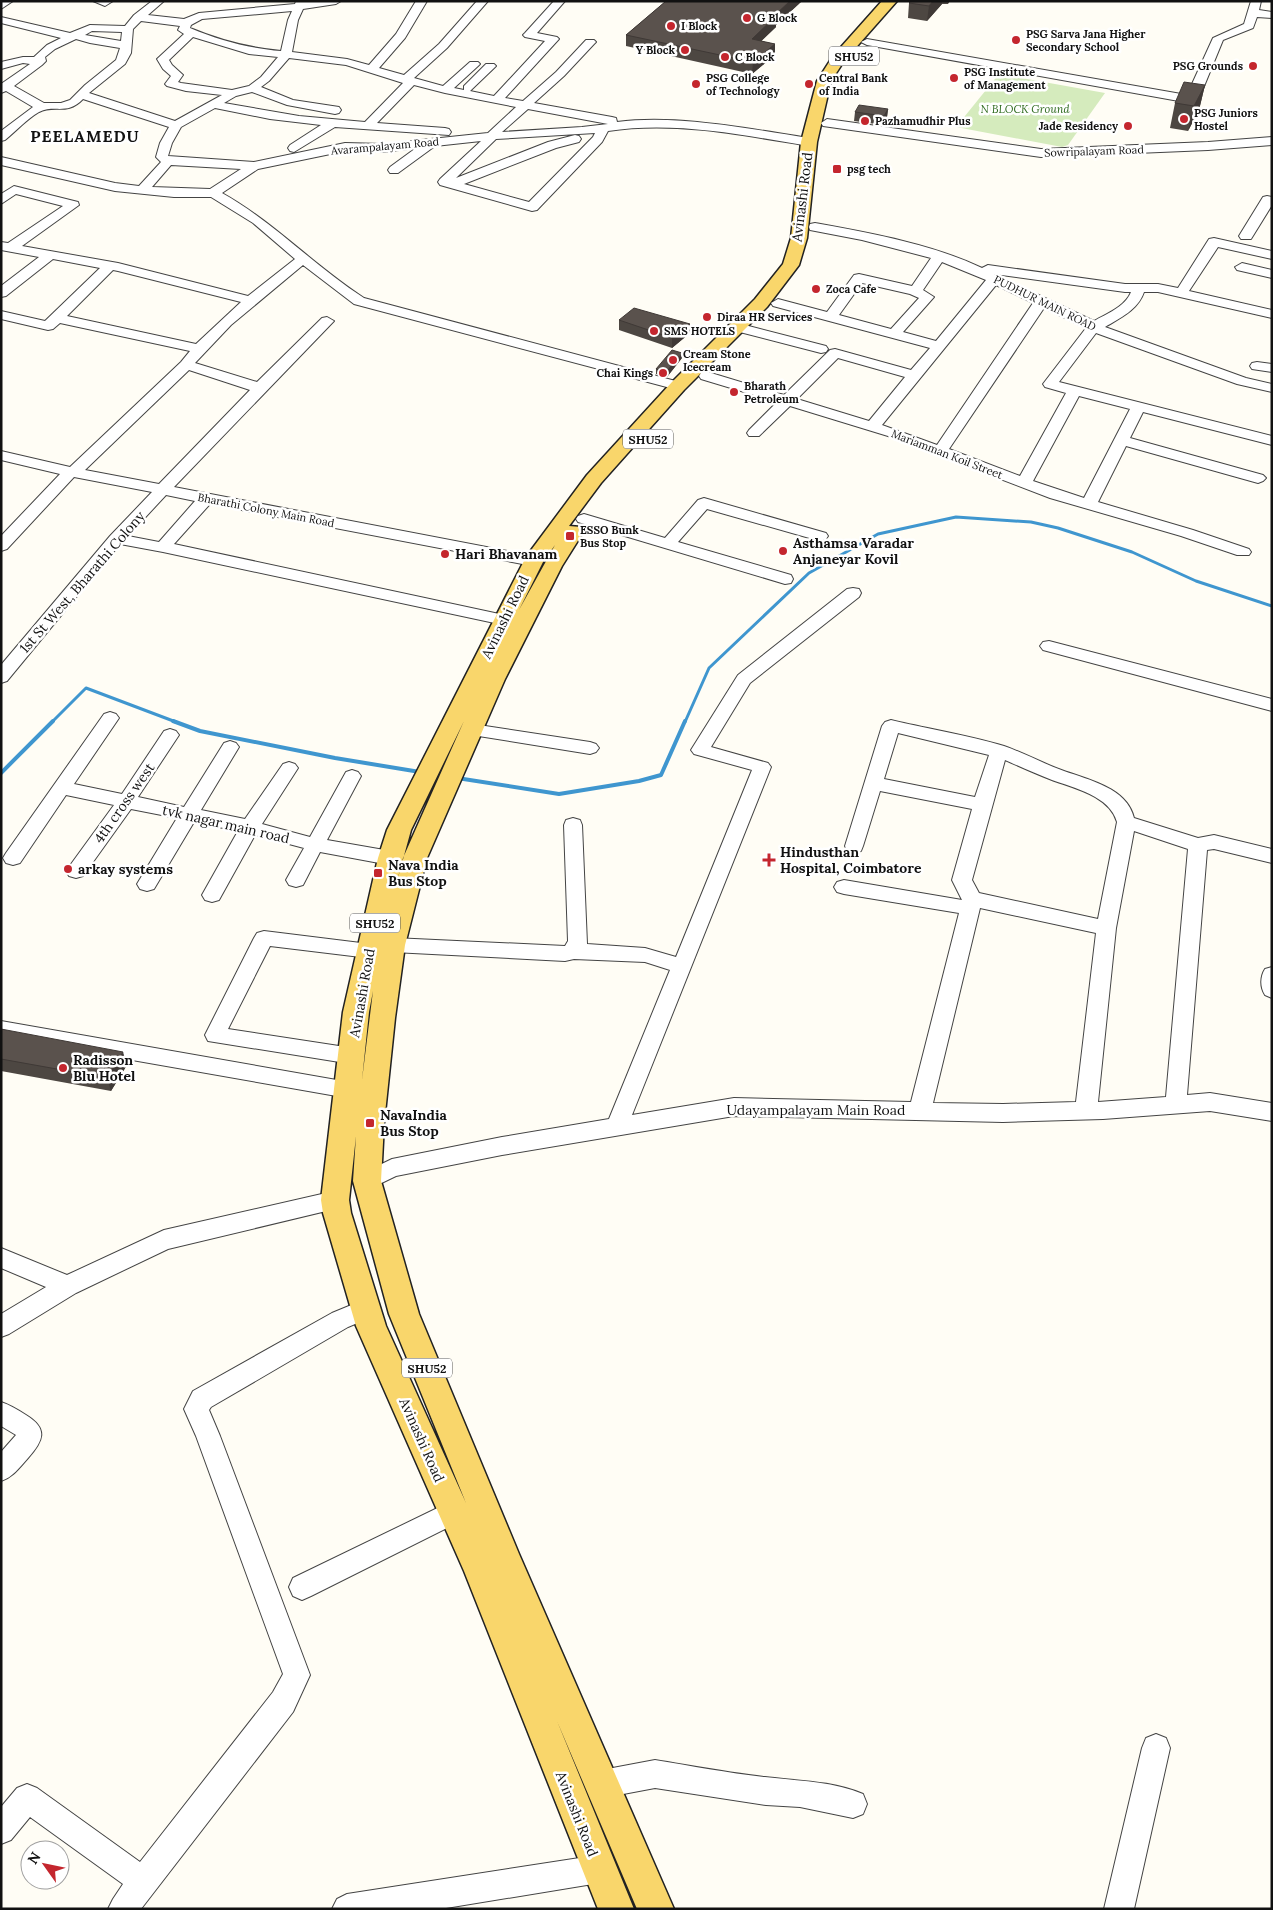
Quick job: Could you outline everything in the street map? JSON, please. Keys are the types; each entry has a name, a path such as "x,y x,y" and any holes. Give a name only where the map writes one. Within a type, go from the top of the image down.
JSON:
{"main road":[{"name":"Avinashi Road","path":"766,309 791,265 799,238 809,142 824,81 838,59 890,1"},
{"name":"SHU52","path":"827,123 838,82 851,60 904,1"},
{"name":"Avinashi Road","path":"616,1909 482,1578 371,1326 366,1309 335,1200 356,1012 415,858 429,799 446,763 504,620 533,561 594,479 678,386 766,309 806,266 814,238 827,123"},
{"name":"Avinashi Road","path":"446,763 472,730 494,679 552,566 570,536 636,452 706,376 744,328"},
{"name":"Avinashi Road","path":"429,799 399,830 390,858 381,948 382,1018 370,1123 366,1181 404,1314 504,1558 656,1909"}],"street":[{"path":"1,6 8,1"},
{"path":"98,1 105,3 108,1"},
{"path":"1,137 35,110 42,107 67,106 121,62 125,53 128,28 138,17 160,1"},
{"path":"241,13 253,1"},
{"path":"232,94 220,90 192,89 171,84 177,75 167,67 164,59 199,16 241,13 300,4 336,1"},
{"path":"372,69 401,36 422,1"},
{"path":"373,122 408,80 443,46 483,1"},
{"path":"496,100 553,39 529,35 560,1"},
{"path":"254,166 168,161 162,156 166,143 176,125 232,94 253,88 265,79 286,55 293,20 300,4"},
{"path":"866,42 1190,99 1194,96 1219,38 1249,26 1254,7 1272,15"},
{"path":"138,17 188,29 248,51 333,60 445,90 632,124"},
{"path":"1,20 90,40 125,44"},
{"path":"40,62 40,56 93,27 128,28"},
{"path":"444,182 526,106 590,42"},
{"path":"1,57 40,62"},
{"path":"1,66 23,60"},
{"path":"40,62 4,88 42,107"},
{"path":"445,90 474,64"},
{"path":"463,93 490,66"},
{"path":"253,88 272,97 331,118"},
{"path":"82,95 176,125"},
{"path":"254,114 272,97"},
{"path":"212,104 254,114 331,118 492,136"},
{"path":"294,148 331,118"},
{"name":"Sowripalayam Road","path":"827,123 1041,153 1208,146 1272,141"},
{"name":"Avarampalayam Road","path":"213,193 254,166 344,147 383,148 492,136 603,129 632,124 663,124 732,130 809,142"},
{"path":"444,182 532,207 598,139 603,129"},
{"path":"444,182 461,180 552,145 575,139 578,131"},
{"path":"394,170 432,143"},
{"path":"1,161 33,167 86,182 174,194 213,193 239,208 270,230 336,287 359,301 678,386"},
{"path":"142,190 168,161"},
{"path":"1,200 14,190 73,205 6,247"},
{"path":"1246,236 1268,200 1272,201"},
{"name":"PUDHUR MAIN ROAD","path":"815,227 863,236 939,256 969,267 1111,335 1233,378 1272,388"},
{"path":"1182,292 1214,242 1272,255"},
{"path":"6,247 109,266 252,301"},
{"path":"1,293 50,255"},
{"path":"915,291 939,256"},
{"path":"1,546 72,472 186,365 223,324 303,259"},
{"path":"1,314 48,326 109,266"},
{"path":"969,267 1125,288 1158,288 1272,314"},
{"path":"1242,267 1272,274"},
{"path":"830,317 859,278 915,291 927,297 894,334"},
{"path":"872,427 994,279"},
{"path":"1139,288 1135,299 1123,310 1094,327 1050,384 1272,441"},
{"path":"940,452 1041,302"},
{"path":"766,309 830,317 940,346"},
{"path":"57,318 199,349"},
{"name":"1st St West, Bharathi Colony","path":"1,677 116,539 260,388 327,321"},
{"path":"744,328 821,349"},
{"path":"754,433 835,353 914,375"},
{"path":"186,365 260,388"},
{"path":"1257,366 1272,368"},
{"name":"Mariamman Koil Street","path":"706,376 872,427 1024,484 1187,533 1243,552"},
{"path":"1024,484 1075,390"},
{"path":"1089,504 1139,406"},
{"path":"1122,440 1258,478"},
{"name":"Bharathi Colony Main Road","path":"1,455 72,472 533,561"},
{"path":"163,547 206,498"},
{"path":"667,545 704,503 820,536"},
{"path":"584,519 785,579"},
{"path":"116,539 163,547 504,620"},
{"path":"617,1127 762,767 700,750 744,679 853,593"},
{"path":"1049,646 1272,705"},
{"path":"13,858 110,718"},
{"path":"854,846 890,726 999,751 1057,775 1088,785 1108,797 1123,810 1126,822 1106,928 1086,1110"},
{"path":"472,730 590,748"},
{"name":"4th cross west","path":"76,871 126,802 170,735"},
{"path":"147,884 230,747"},
{"path":"920,1111 971,904 962,880 999,751"},
{"path":"212,895 250,827 289,768"},
{"path":"296,880 352,776"},
{"path":"874,783 982,805"},
{"name":"tvk nagar main road","path":"62,788 250,827 316,845 390,858"},
{"path":"1126,822 1198,845 1214,842 1272,856"},
{"path":"572,951 578,942 573,825"},
{"path":"1176,1104 1198,845"},
{"path":"844,887 971,904 1106,928"},
{"path":"352,1056 215,1035 264,938 381,948 479,949 565,954 572,951 644,955 682,966"},
{"path":"1272,974 1272,990"},
{"path":"1,1029 348,1090"},
{"name":"Udayampalayam Main Road","path":"366,1181 392,1168 502,1146 734,1107 1003,1113 1210,1102 1272,1112"},
{"path":"1,1327 68,1286 164,1240 335,1200"},
{"path":"1,1258 68,1286"},
{"path":"123,1909 283,1702 297,1675 208,1436 196,1409 202,1399 340,1320 366,1309"},
{"path":"1,1413 29,1430 29,1440 1,1470"},
{"path":"302,1587 454,1512"},
{"path":"1119,1909 1156,1748"},
{"path":"602,1784 655,1774 766,1791 800,1793 853,1804"},
{"path":"1,1830 14,1802 143,1881"},
{"path":"347,1909 599,1868"}],"green space":[{"name":"N BLOCK Ground","path":"999,74 1105,93 1068,145 1062,147 956,127"}],"building":[{"path":"666,1 790,1 752,39 775,44 753,62 626,35"},
{"path":"911,1 933,1 929,6 909,3"},
{"path":"1184,82 1205,85 1194,106 1175,103"},
{"path":"859,105 888,109 884,116 855,112"},
{"path":"634,308 690,324 672,338 619,320"},
{"path":"672,350 682,353 667,371 656,369"},
{"path":"1,1029 123,1052 107,1078 1,1059"}],"waterway":[{"path":"685,722 709,668 809,573 878,534 956,517 1031,522 1058,528 1132,552 1196,581 1272,606"},
{"path":"1,773 86,688 176,722"},
{"path":"173,721 200,731 335,758 420,772"},
{"path":"457,778 559,794 639,781 661,775 685,721"}],"place":[{"name":"G Block","path":"747,18"},
{"name":"I Block","path":"671,26"},
{"name":"PSG Sarva Jana Higher Secondary School","path":"1016,40"},
{"name":"Y Block","path":"685,50"},
{"name":"C Block","path":"725,57"},
{"name":"PSG Grounds","path":"1253,66"},
{"name":"PSG Institute of Management","path":"954,78"},
{"name":"PSG College of Technology","path":"696,84"},
{"name":"Central Bank of India","path":"809,84"},
{"name":"PSG Juniors Hostel","path":"1184,119"},
{"name":"Pazhamudhir Plus","path":"865,121"},
{"name":"Jade Residency","path":"1128,126"},
{"name":"psg tech","path":"837,169"},
{"name":"Zoca Cafe","path":"816,289"},
{"name":"Diraa HR Services","path":"707,317"},
{"name":"SMS HOTELS","path":"654,331"},
{"name":"Cream Stone Icecream","path":"673,360"},
{"name":"Chai Kings","path":"663,373"},
{"name":"Bharath Petroleum","path":"734,392"},
{"name":"ESSO Bunk Bus Stop","path":"570,536"},
{"name":"Asthamsa Varadar Anjaneyar Kovil","path":"783,551"},
{"name":"Hari Bhavanam","path":"445,554"},
{"name":"Hindusthan Hospital, Coimbatore","path":"769,860"},
{"name":"arkay systems","path":"68,869"},
{"name":"Nava India Bus Stop","path":"378,873"},
{"name":"Radisson Blu Hotel","path":"63,1068"},
{"name":"NavaIndia Bus Stop","path":"370,1123"}],"district":[{"name":"PEELAMEDU","path":"85,136"}]}
